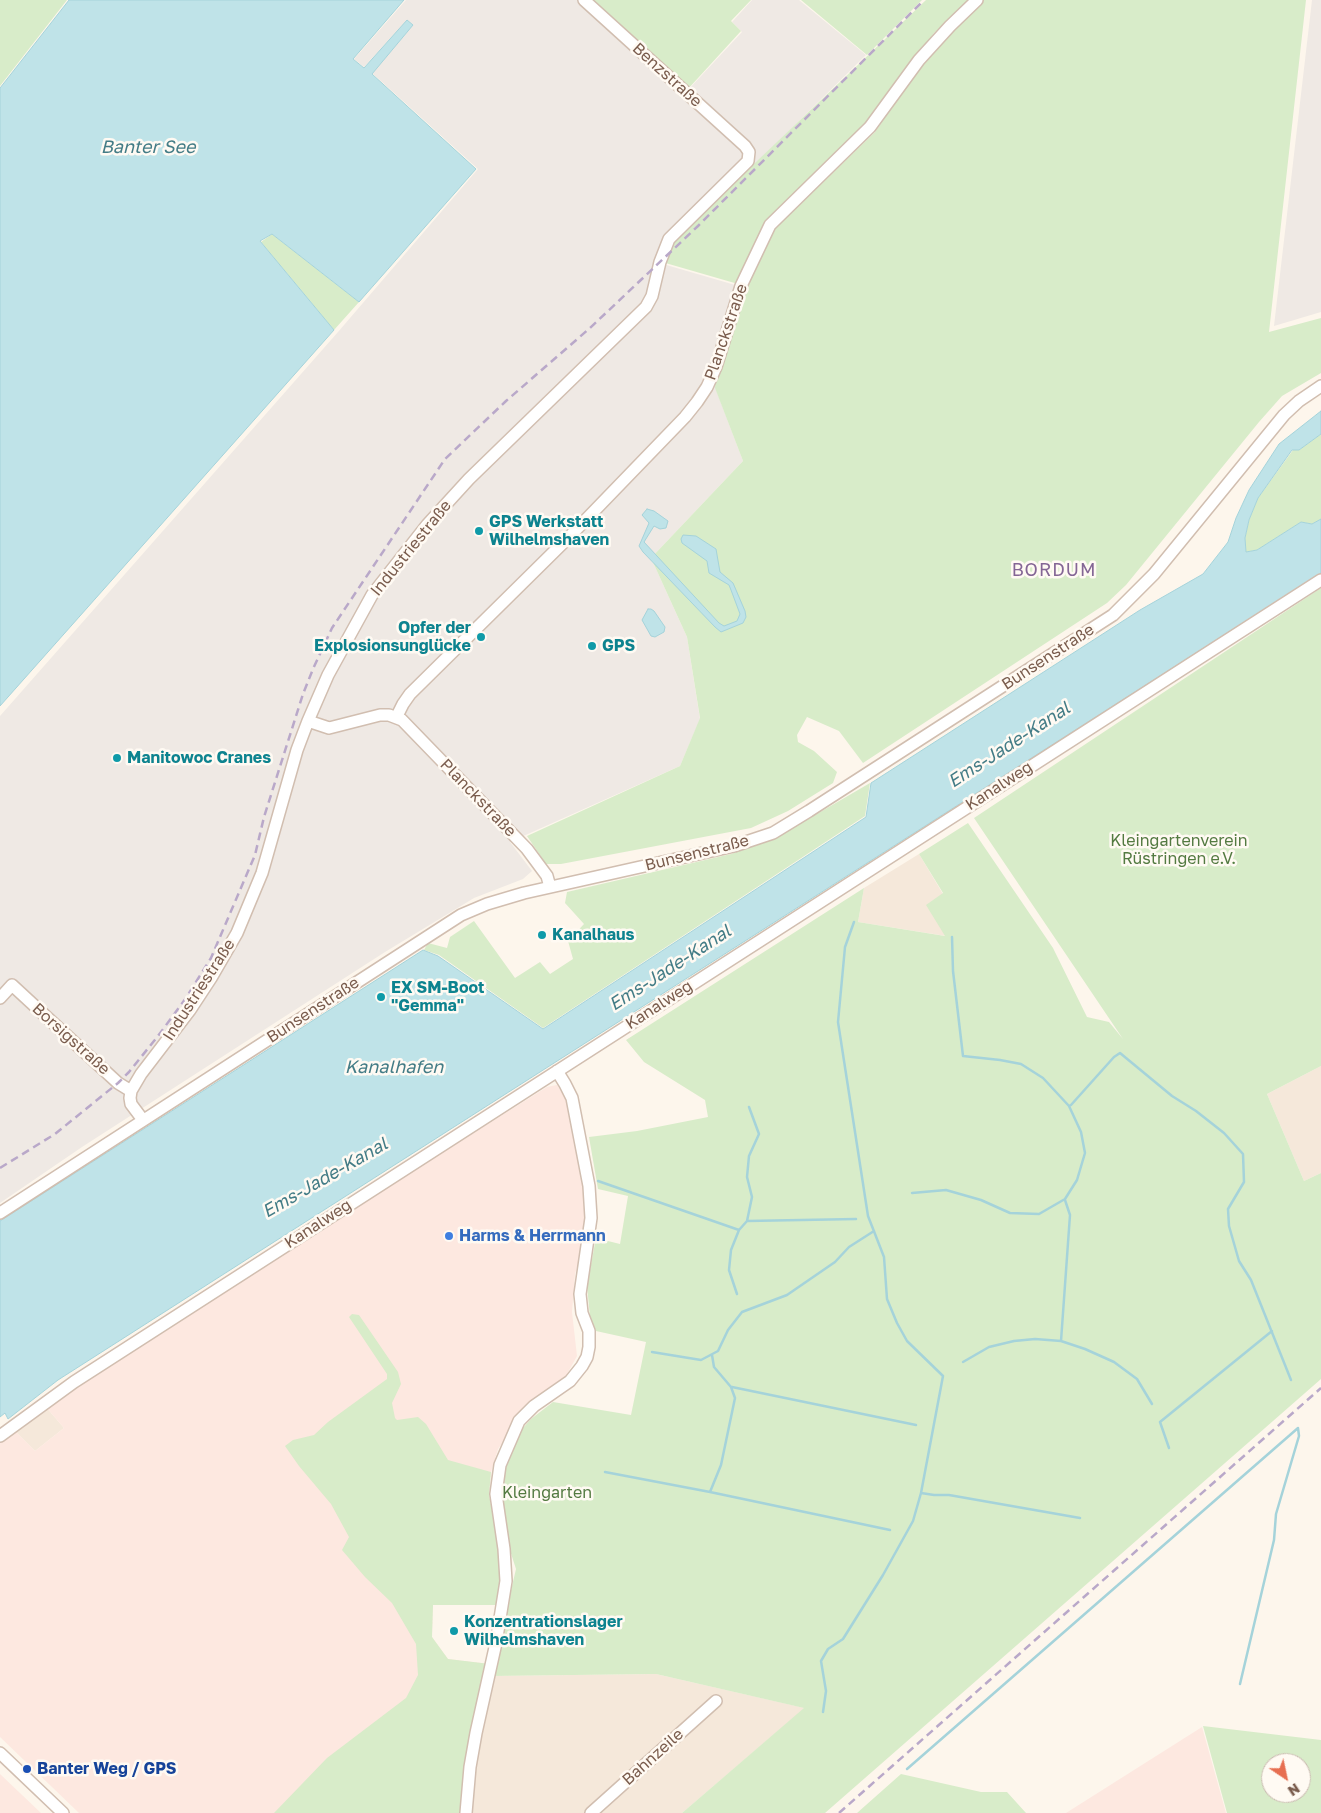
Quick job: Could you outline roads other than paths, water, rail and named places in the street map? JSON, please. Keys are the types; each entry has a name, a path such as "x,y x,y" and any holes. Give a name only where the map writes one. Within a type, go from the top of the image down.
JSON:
{"street":[{"name":"Benzstraße","path":"584,0 745,146 749,152"},
{"name":"Planckstraße","path":"550,886 547,876 527,849 397,716 410,694 571,535 685,417 707,387 716,367 741,286 770,225 870,128 919,60 977,0"},
{"name":"Industriestraße","path":"131,1091 141,1074 212,978 237,933 262,873 297,750 308,721 328,675 372,595 427,525 469,479 646,307 652,296 660,262 669,239 748,161 749,152"},
{"name":"Bunsenstraße","path":"0,1213 455,919 487,904 550,886 734,846 773,833 810,812 1113,615 1154,574 1284,415 1299,401 1321,386"},
{"name":"Kanalweg","path":"0,1436 74,1382 1321,580"},
{"path":"308,721 329,728 380,716 397,716"},
{"name":"Borsigstraße","path":"0,998 12,985 118,1083 131,1091"},
{"path":"466,1813 470,1767 496,1643 506,1581 504,1549 496,1494 500,1464 514,1430 523,1417 534,1406 570,1381 582,1366 589,1348 589,1331 582,1313 580,1294 591,1218 589,1186 572,1098 557,1071"},
{"path":"131,1091 131,1104 142,1120"},
{"name":"Bahnzeile","path":"591,1813 716,1701"},
{"path":"0,1753 63,1813"}],"water":[{"name":"Banter See","path":"69,0 404,0 353,59 364,68 407,20 413,25 372,74 476,169 359,302 272,234 260,241 334,330 0,706 0,88"},
{"name":"Kanalhafen","path":"1321,411 1321,434 1299,450 1292,450 1258,498 1249,520 1245,538 1246,552 1257,550 1301,522 1312,524 1321,519 1321,573 58,1380 8,1419 5,1413 0,1417 0,1221 423,950 438,956 543,1029 866,817 871,783 1140,610 1203,574 1228,542 1236,518 1249,490 1279,444"},
{"path":"647,509 654,511 668,521 666,528 660,529 654,526 644,542 719,623 724,626 737,621 740,614 729,585 709,573 707,561 682,543 681,539 683,535 696,536 716,549 720,572 733,583 745,611 746,617 743,623 721,632 643,552 639,546 649,523 642,515"},
{"path":"648,609 654,611 665,627 664,632 655,637 651,636 642,620"}],"waterway":[{"path":"823,1712 826,1691 821,1661 828,1649 843,1639 883,1575 913,1521 921,1493 943,1376 907,1341 897,1323 887,1299 884,1257 868,1216 838,1022 845,947 854,922"},
{"path":"952,937 953,971 963,1056 1021,1064 1043,1078 1069,1106 1114,1057 1120,1053 1172,1096 1196,1111 1224,1133 1243,1154 1244,1182 1228,1209 1229,1226 1239,1261 1251,1280 1291,1380"},
{"path":"912,1193 946,1190 981,1200 1010,1213 1039,1214 1065,1199 1077,1180 1085,1153 1081,1132 1069,1106"},
{"path":"747,1221 752,1197 747,1177 749,1156 759,1134 749,1107"},
{"path":"598,1181 739,1230"},
{"path":"1065,1200 1070,1215 1061,1341 1114,1362 1137,1379 1152,1404"},
{"path":"737,1294 729,1270 731,1250 739,1230 747,1221 856,1219"},
{"path":"652,1352 701,1360 718,1351 728,1330 742,1312 787,1295 835,1262 849,1247 874,1231"},
{"path":"1169,1448 1160,1422 1272,1331"},
{"path":"963,1362 989,1347 1014,1341 1035,1339 1061,1341"},
{"path":"605,1472 710,1492 721,1465 735,1398 731,1387 714,1367 712,1355"},
{"path":"732,1387 916,1425"},
{"path":"1240,1684 1274,1540 1276,1514 1299,1436 1298,1428"},
{"path":"907,1769 1298,1428"},
{"path":"710,1492 890,1530"},
{"path":"921,1493 949,1495 1080,1518"}],"railway":[{"path":"0,1168 55,1134 118,1083 158,1036 186,998 211,958 255,855 264,817 303,694 332,628 445,459 506,401 590,328 698,226 924,0"},
{"path":"839,1813 1321,1388"}],"place":[{"name":"GPS Werkstatt Wilhelmshaven","path":"479,531"},
{"name":"Opfer der Explosionsunglücke","path":"481,637"},
{"name":"GPS","path":"592,646"},
{"name":"Manitowoc Cranes","path":"117,758"},
{"name":"Kanalhaus","path":"542,935"},
{"name":"EX SM-Boot \"Gemma\"","path":"381,997"},
{"name":"Harms & Herrmann","path":"449,1236"},
{"name":"Konzentrationslager Wilhelmshaven","path":"454,1631"},
{"name":"Banter Weg / GPS","path":"27,1769"}],"district":[{"name":"BORDUM","path":"1054,570"}],"water label":[{"name":"Ems-Jade-Kanal","path":"1009,745"},
{"name":"Ems-Jade-Kanal","path":"670,968"},
{"name":"Ems-Jade-Kanal","path":"325,1178"}],"park label":[{"name":"Kleingartenverein Rüstringen e.V.","path":"1179,850"},
{"name":"Kleingarten","path":"547,1493"}]}
